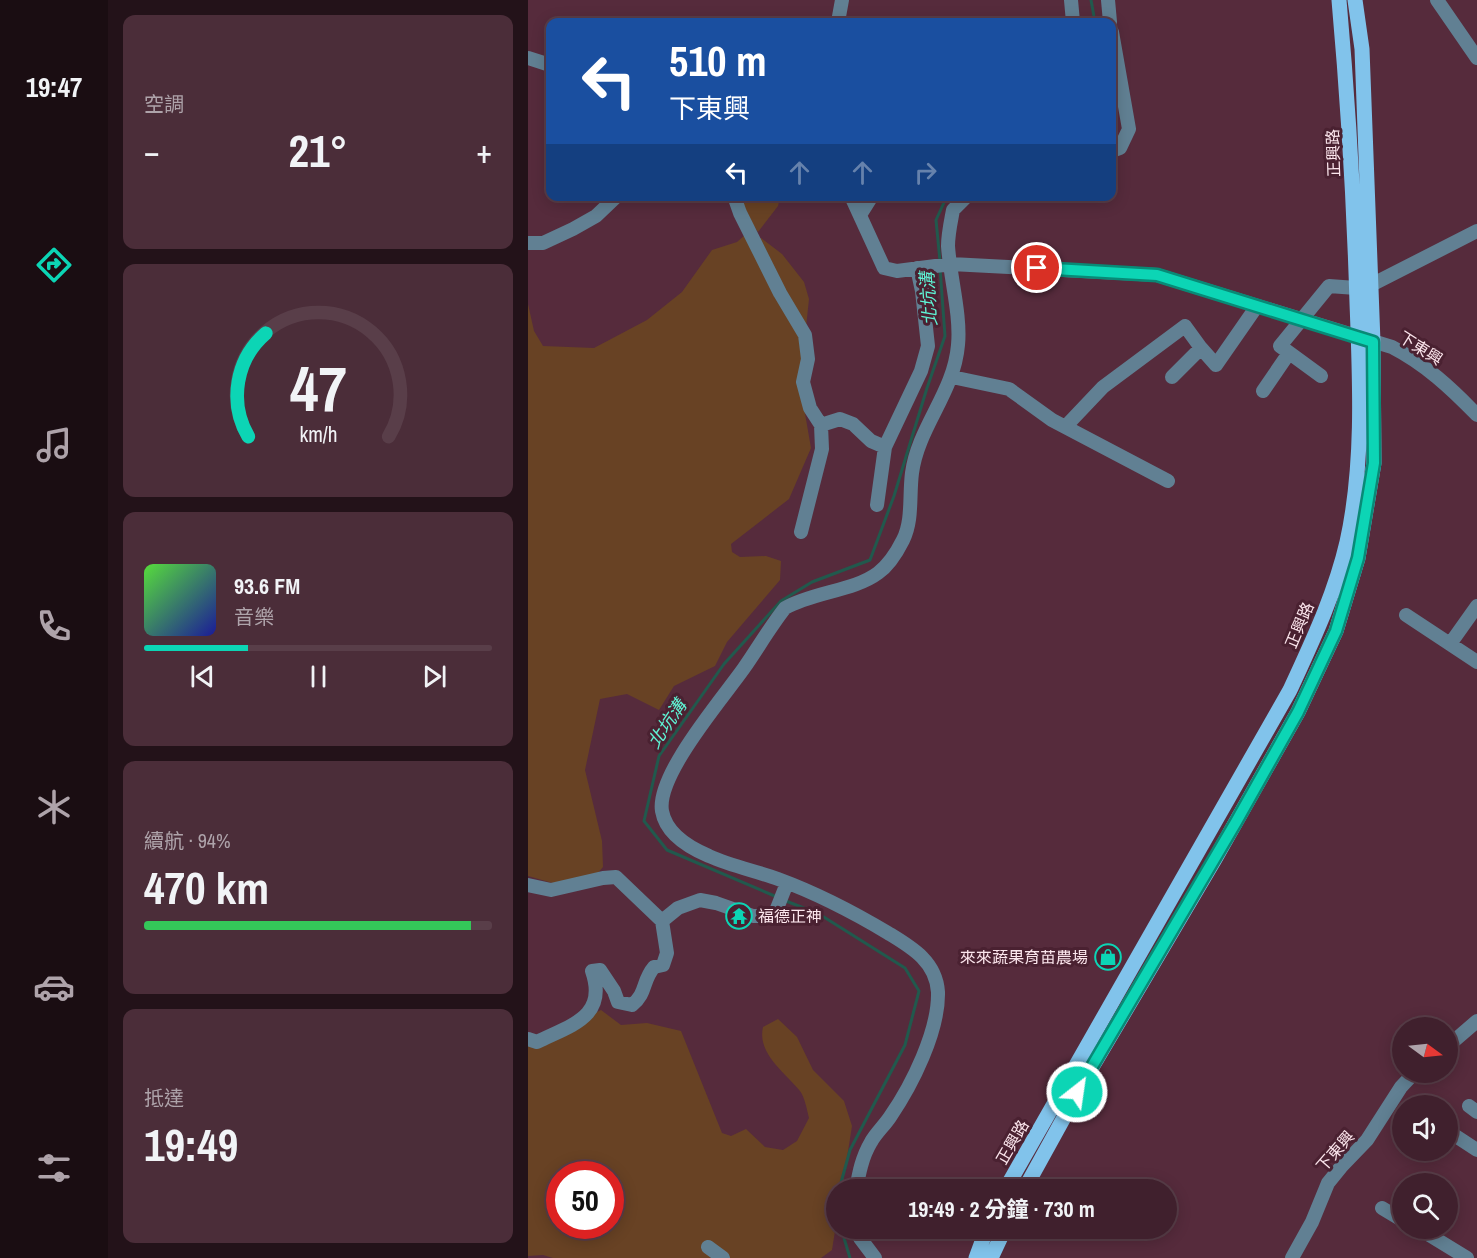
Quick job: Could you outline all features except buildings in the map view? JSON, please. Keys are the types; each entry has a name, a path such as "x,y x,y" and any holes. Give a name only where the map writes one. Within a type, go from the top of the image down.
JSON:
{"main road":[{"name":"正興路","path":"1030,1179 1088,1074 1215,859 1298,712 1336,631 1358,558 1374,463 1373,342 1364,286 1339,0"},
{"name":"正興路","path":"1011,1179 1290,690 1324,617 1347,542 1359,457 1358,336 1364,286 1362,49 1356,0"},
{"path":"976,1258 983,1239"},
{"path":"992,1258 1000,1239"}],"lane":[{"path":"839,18 842,0"},
{"path":"1071,0 1073,18"},
{"path":"1108,0 1110,18"},
{"path":"1437,0 1477,58"},
{"path":"1116,55 1129,129 1119,148 1116,149"},
{"path":"528,58 546,64"},
{"path":"528,243 543,243 573,229 596,216 612,201"},
{"path":"736,201 780,293 805,335 807,359 803,382 810,408 820,425 822,450 801,532"},
{"path":"853,201 860,215"},
{"path":"860,215 869,201"},
{"path":"858,1179 871,1141 890,1117 906,1090 930,1035 936,1017 938,991 934,971 925,958 866,920 787,883 709,856 682,842 666,821 662,810 663,794 671,774 694,738 785,608 798,600 865,580 879,573 891,560 903,539 909,520 912,473 916,455 952,377 958,344 948,244 952,210 962,201"},
{"name":"下東興","path":"860,215 884,268 897,271 950,264 1157,275 1392,347 1449,386 1477,415"},
{"path":"1321,376 1280,346 1329,286 1364,286 1477,231"},
{"path":"877,505 885,447 921,371 928,346 917,268"},
{"path":"1066,426 1103,387 1185,326 1216,365 1257,306"},
{"path":"1172,377 1202,348"},
{"path":"1263,391 1289,353"},
{"path":"952,377 1009,389 1052,420 1167,481"},
{"path":"820,425 840,419 853,424 871,441 885,447"},
{"path":"1450,644 1477,606"},
{"path":"1406,615 1477,662"},
{"path":"528,885 551,890 616,877 662,921 667,952 663,965 654,967 648,974 641,998 632,1005 618,1002 614,991 600,970 592,971 597,986 593,1009 580,1020 531,1043"},
{"path":"662,921 678,908 700,900 753,916 774,916 787,883"},
{"path":"1458,1037 1477,1021"},
{"name":"下東興","path":"1292,1258 1328,1183 1392,1111"},
{"path":"1458,1138 1477,1150"},
{"path":"1383,1208 1392,1214"},
{"path":"861,1239 875,1258"},
{"path":"1436,1239 1467,1258"},
{"path":"708,1246 723,1258"}],"shaded area":[{"path":"740,201 779,201 778,206 758,232 744,212"},
{"path":"745,235 761,238 782,254 804,282 809,299 800,385 811,448 789,499 731,544 732,552 740,557 766,556 781,561 780,580 727,642 715,666 674,686 659,710 627,694 600,699 585,770 602,841 603,867 597,874 563,886 528,876 528,304 534,331 543,346 594,348 647,320 682,292 712,250 737,242"},
{"path":"601,1010 621,1025 647,1023 681,1031 722,1133 731,1136 746,1129 765,1147 783,1150 797,1141 809,1118 800,1091 774,1062 764,1046 763,1027 778,1019 797,1037 813,1070 844,1101 852,1126 844,1179 826,1179 826,1239 834,1239 832,1250 821,1258 553,1258 543,1255 528,1256 528,1033 548,1038"}],"waterway":[{"name":"北坑溝","path":"1091,0 1094,18"},
{"name":"北坑溝","path":"940,261 936,220 945,201"},
{"name":"北坑溝","path":"777,897 667,850 644,821 659,756 724,664 781,601 812,582 870,560 894,496 945,336 940,268"},
{"name":"北坑溝","path":"786,901 819,914 905,968 919,991 905,1045 850,1150 842,1179"},
{"name":"北坑溝","path":"844,1239 850,1258"}],"place":[{"name":"福德正神","path":"739,916"},
{"name":"來來蔬果育苗農場","path":"1108,957"}],"route":[{"path":"1037,268 1157,275 1373,342 1374,463 1358,558 1336,631 1298,712 1215,859 1077,1092"}]}
